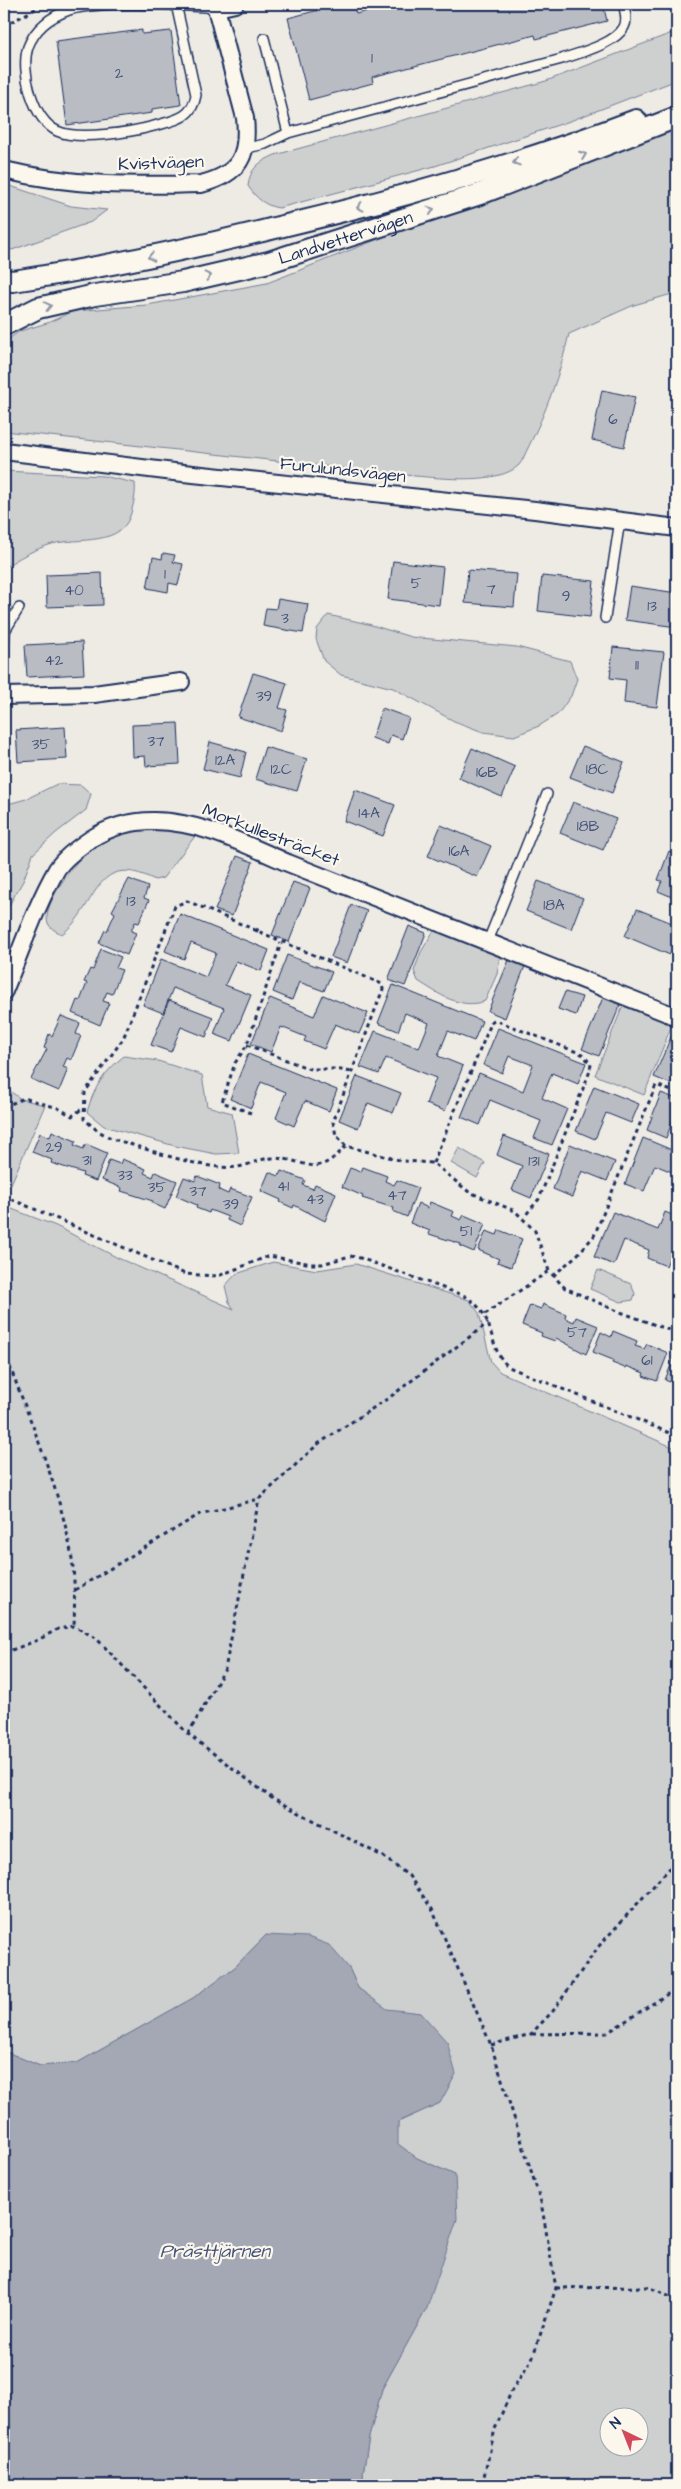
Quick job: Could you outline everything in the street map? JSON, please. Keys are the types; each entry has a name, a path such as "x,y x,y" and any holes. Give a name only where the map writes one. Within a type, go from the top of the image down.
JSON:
{"street":[{"path":"235,4 216,6 245,118 247,148"},
{"name":"Landvettervägen","path":"4,280 13,281 105,266 216,243 415,193 536,155 677,104"},
{"name":"Landvettervägen","path":"4,325 38,308 95,295 183,282 269,262 480,194 677,118"},
{"name":"Kvistvägen","path":"4,170 45,179 87,185 201,184 217,180 230,172 238,164 247,148"},
{"name":"Furulundsvägen","path":"4,451 174,472 620,520 677,528"},
{"path":"4,696 94,694 181,682"},
{"name":"Morkullesträcket","path":"4,991 8,968 58,867 78,848 104,831 149,820 194,826 244,843 288,863 488,941 597,987 677,1017"}],"lane":[{"path":"176,4 196,95 194,108 186,115 147,128 81,136 58,132 44,122 31,96 26,67 28,47 36,32 50,19 70,10 88,6 176,4 216,6"},
{"path":"247,148 265,144 288,133 562,59 597,47 614,37 625,27 626,15 623,4"},
{"path":"264,38 288,133"},
{"path":"605,618 620,520"},
{"path":"4,644 5,630 19,608"},
{"path":"488,941 547,794"}],"path":[{"path":"4,26 46,4"},
{"path":"346,1146 326,1164 314,1167 272,1158 236,1167 218,1167 113,1139 98,1131 84,1119 85,1092 123,1039 175,906 187,902 382,984 383,989 333,1122 336,1135 346,1146 402,1161 433,1163 464,1189 505,1206 524,1218 535,1231 549,1271 574,1292 677,1333"},
{"path":"256,932 260,925"},
{"path":"251,1113 222,1102 235,1063 247,1044 281,942"},
{"path":"433,1163 492,1021 495,1020 582,1054 591,1064 590,1071 539,1200 524,1218"},
{"path":"247,1044 310,1069 335,1069 352,1072"},
{"path":"553,1276 578,1254 594,1236 656,1084 677,1093"},
{"path":"4,1107 24,1098 58,1108 72,1116 84,1108"},
{"path":"4,1196 185,1274 218,1276 269,1256 322,1264 350,1256 465,1296 475,1302 486,1314 499,1356 509,1367 677,1436"},
{"path":"486,1314 549,1271"},
{"path":"75,1590 200,1514 259,1499 318,1444 390,1398 488,1323"},
{"path":"4,1350 49,1470 69,1543 75,1590 74,1626"},
{"path":"188,1734 225,1669 259,1499"},
{"path":"4,1653 38,1640 58,1629 74,1626 96,1638 188,1734 273,1799 382,1856 409,1876 432,1909 492,2044 541,2202 556,2288 532,2358 512,2390 495,2430 482,2485"},
{"path":"531,2034 553,2011 599,1946 677,1860"},
{"path":"492,2044 531,2034 607,2033 677,1988"},
{"path":"556,2288 648,2287 677,2300"}],"shaded area":[{"path":"677,31 677,80 570,121 435,166 279,208 261,201 248,186 256,166 275,155 546,81"},
{"path":"677,126 677,295 672,294 634,305 569,334 557,378 541,421 522,461 510,471 484,478 454,479 426,477 4,431 4,342 20,331 47,323 74,311 147,305 267,283 490,195"},
{"path":"4,184 71,206 107,210 91,222 12,250 4,246"},
{"path":"4,471 103,476 135,483 131,513 126,524 119,531 109,536 52,544 27,554 4,568"},
{"path":"328,615 368,624 411,637 517,647 570,661 577,679 571,696 558,714 539,726 514,736 483,732 454,721 393,688 341,675 324,661 316,639 317,629"},
{"path":"57,784 81,785 91,794 86,810 33,854 23,881 4,911 4,805 26,799"},
{"path":"145,823 199,831 163,878 155,880 135,872 120,872 108,877 99,886 74,923 62,934 52,928 48,924 48,910 57,890 79,860 92,846 111,834"},
{"path":"436,927 488,947 500,958 497,974 485,1001 467,1004 458,1002 418,981 414,971 421,952"},
{"path":"626,998 675,1017 644,1095 595,1075"},
{"path":"124,1056 158,1061 202,1075 207,1106 232,1113 239,1153 216,1154 175,1146 104,1126 87,1112 93,1095 101,1081"},
{"path":"4,1087 21,1099 45,1105 11,1184 4,1181"},
{"path":"459,1148 485,1163 477,1178 451,1163"},
{"path":"4,1206 56,1226 118,1258 234,1309 229,1302 225,1286 236,1274 273,1262 317,1270 356,1264 469,1300 479,1313 491,1362 500,1372 677,1449 677,2485 364,2485 363,2474 369,2437 382,2389 427,2308 455,2175 417,2158 397,2144 398,2122 440,2103 421,2013 387,2010 358,1988 349,1968 266,1935 235,1967 193,1998 77,2063 40,2066 4,2051"},
{"path":"598,1270 631,1284 635,1294 633,1300 621,1302 590,1289"}],"water":[{"name":"Prästtjärnen","path":"266,1935 308,1937 329,1945 349,1968 358,1988 387,2009 421,2013 447,2042 456,2074 440,2103 398,2122 398,2144 417,2158 455,2175 457,2219 427,2308 382,2389 369,2437 363,2474 364,2485 4,2485 4,2051 40,2066 77,2063 193,1998 235,1967"}],"building":[{"path":"342,4 353,4 356,14 395,4 603,4 607,21 536,39 535,35 372,77 373,83 309,100 288,18"},
{"path":"142,30 142,34 171,31 181,105 152,109 152,113 67,125 56,41"},
{"path":"602,390 635,397 624,447 592,440"},
{"path":"163,553 175,555 173,562 183,564 178,585 169,583 168,592 147,588 153,557 162,559"},
{"path":"393,561 443,567 439,605 388,599"},
{"path":"468,570 517,574 514,607 465,603"},
{"path":"102,573 103,605 47,607 46,575"},
{"path":"542,576 594,581 590,617 538,611"},
{"path":"630,586 677,593 677,627 625,620"},
{"path":"278,599 308,604 303,633 263,626 266,608 276,609"},
{"path":"82,642 84,674 27,677 25,645"},
{"path":"613,647 664,652 657,707 624,703 626,680 610,678"},
{"path":"253,673 287,683 279,708 287,710 281,731 238,717"},
{"path":"382,708 409,718 402,739 391,735 388,744 372,738"},
{"path":"178,723 180,764 146,766 145,756 133,757 132,725"},
{"path":"65,727 67,759 18,762 16,730"},
{"path":"210,742 246,752 240,778 203,769"},
{"path":"583,746 624,762 612,793 570,777"},
{"path":"265,747 307,759 297,791 255,779"},
{"path":"472,748 515,767 502,797 459,778"},
{"path":"355,790 395,805 383,836 344,821"},
{"path":"573,802 616,819 603,850 560,833"},
{"path":"441,825 491,846 477,877 428,856"},
{"path":"669,851 677,854 677,899 658,891 662,881 658,880"},
{"path":"237,856 253,862 232,916 215,910"},
{"path":"129,879 148,887 144,898 149,900 139,923 135,922 131,931 136,933 127,955 99,943 105,930 107,931 115,913 112,911"},
{"path":"538,881 583,898 571,929 526,911"},
{"path":"293,882 310,888 289,942 272,935"},
{"path":"351,905 367,911 347,963 331,957"},
{"path":"637,909 677,925 677,938 670,955 625,936"},
{"path":"180,914 269,950 261,971 236,961 225,985 251,995 232,1041 214,1034 224,1008 173,988 163,1013 143,1005 161,959 206,977 216,953 191,943 184,959 165,951"},
{"path":"409,926 426,933 405,986 388,980"},
{"path":"101,949 121,957 116,968 122,970 112,994 107,992 103,1001 109,1003 100,1025 72,1013 77,1000 80,1001 87,983 84,982 90,969 93,970"},
{"path":"287,955 332,972 324,991 299,982 292,1000 273,992"},
{"path":"509,960 525,966 505,1018 488,1011"},
{"path":"393,985 482,1021 474,1041 448,1031 438,1056 463,1066 445,1111 426,1104 436,1078 386,1058 379,1074 360,1067 375,1031 419,1048 429,1023 405,1013 398,1031 378,1023"},
{"path":"565,992 582,997 576,1015 558,1009"},
{"path":"323,995 368,1013 359,1034 335,1024 324,1049 304,1041 306,1037 281,1027 271,1052 251,1044 270,998 314,1016"},
{"path":"604,995 621,1003 599,1056 582,1049"},
{"path":"169,1000 213,1017 206,1037 181,1027 171,1052 151,1045"},
{"path":"61,1016 80,1023 76,1034 81,1036 71,1060 67,1058 63,1067 68,1069 59,1091 31,1079 47,1049 44,1048 49,1034 52,1036"},
{"path":"676,1025 677,1068 671,1084 654,1077"},
{"path":"498,1028 586,1063 578,1084 552,1073 542,1098 567,1109 552,1145 534,1138 541,1121 490,1100 480,1125 461,1117 479,1073 523,1091 533,1065 509,1056 502,1073 483,1065"},
{"path":"248,1054 337,1090 329,1111 305,1101 294,1126 276,1118 286,1092 261,1082 251,1108 230,1099"},
{"path":"357,1076 401,1093 393,1113 368,1103 358,1128 339,1120"},
{"path":"594,1086 639,1104 631,1123 606,1113 595,1139 576,1131"},
{"path":"661,1093 677,1099 677,1122 673,1120 666,1138 647,1130"},
{"path":"52,1131 76,1141 74,1145 83,1149 86,1144 107,1153 96,1181 82,1176 83,1173 51,1163 52,1160 32,1152 40,1133 50,1137"},
{"path":"504,1136 549,1154 531,1198 512,1190 522,1166 497,1155"},
{"path":"643,1138 677,1152 677,1174 655,1165 644,1191 625,1184"},
{"path":"570,1144 615,1162 607,1181 582,1171 572,1197 553,1189"},
{"path":"122,1159 146,1169 144,1173 153,1177 155,1172 177,1181 165,1209 152,1203 153,1201 121,1191 122,1188 102,1180 109,1160 120,1164"},
{"path":"363,1167 387,1176 385,1181 394,1185 397,1180 418,1188 407,1217 393,1211 394,1208 362,1198 363,1196 342,1187 350,1168 361,1172"},
{"path":"281,1171 305,1180 303,1185 313,1189 315,1184 336,1193 325,1221 294,1205 293,1208 280,1202 281,1200 261,1191 269,1172 279,1176"},
{"path":"197,1176 220,1185 219,1190 228,1194 230,1189 252,1197 240,1226 227,1220 228,1217 210,1210 209,1213 196,1208 197,1205 176,1196 184,1177 195,1181"},
{"path":"430,1202 454,1212 452,1216 461,1220 464,1215 485,1224 474,1252 460,1246 461,1244 429,1234 430,1231 410,1223 418,1203 428,1208"},
{"path":"613,1212 658,1230 665,1212 677,1217 677,1240 666,1266 647,1258 649,1250 624,1240 614,1265 594,1257"},
{"path":"499,1230 522,1239 511,1267 497,1262 499,1259 478,1250 486,1231 497,1235"},
{"path":"543,1304 566,1314 565,1318 574,1322 576,1317 598,1326 586,1354 556,1338 555,1341 541,1336 542,1333 522,1325 530,1305 541,1309"},
{"path":"613,1331 637,1341 635,1346 644,1349 647,1344 668,1353 657,1381 643,1376 644,1373 612,1363 613,1360 593,1352 601,1332 611,1337"},
{"path":"673,1360 677,1362 677,1385 665,1380"}]}
